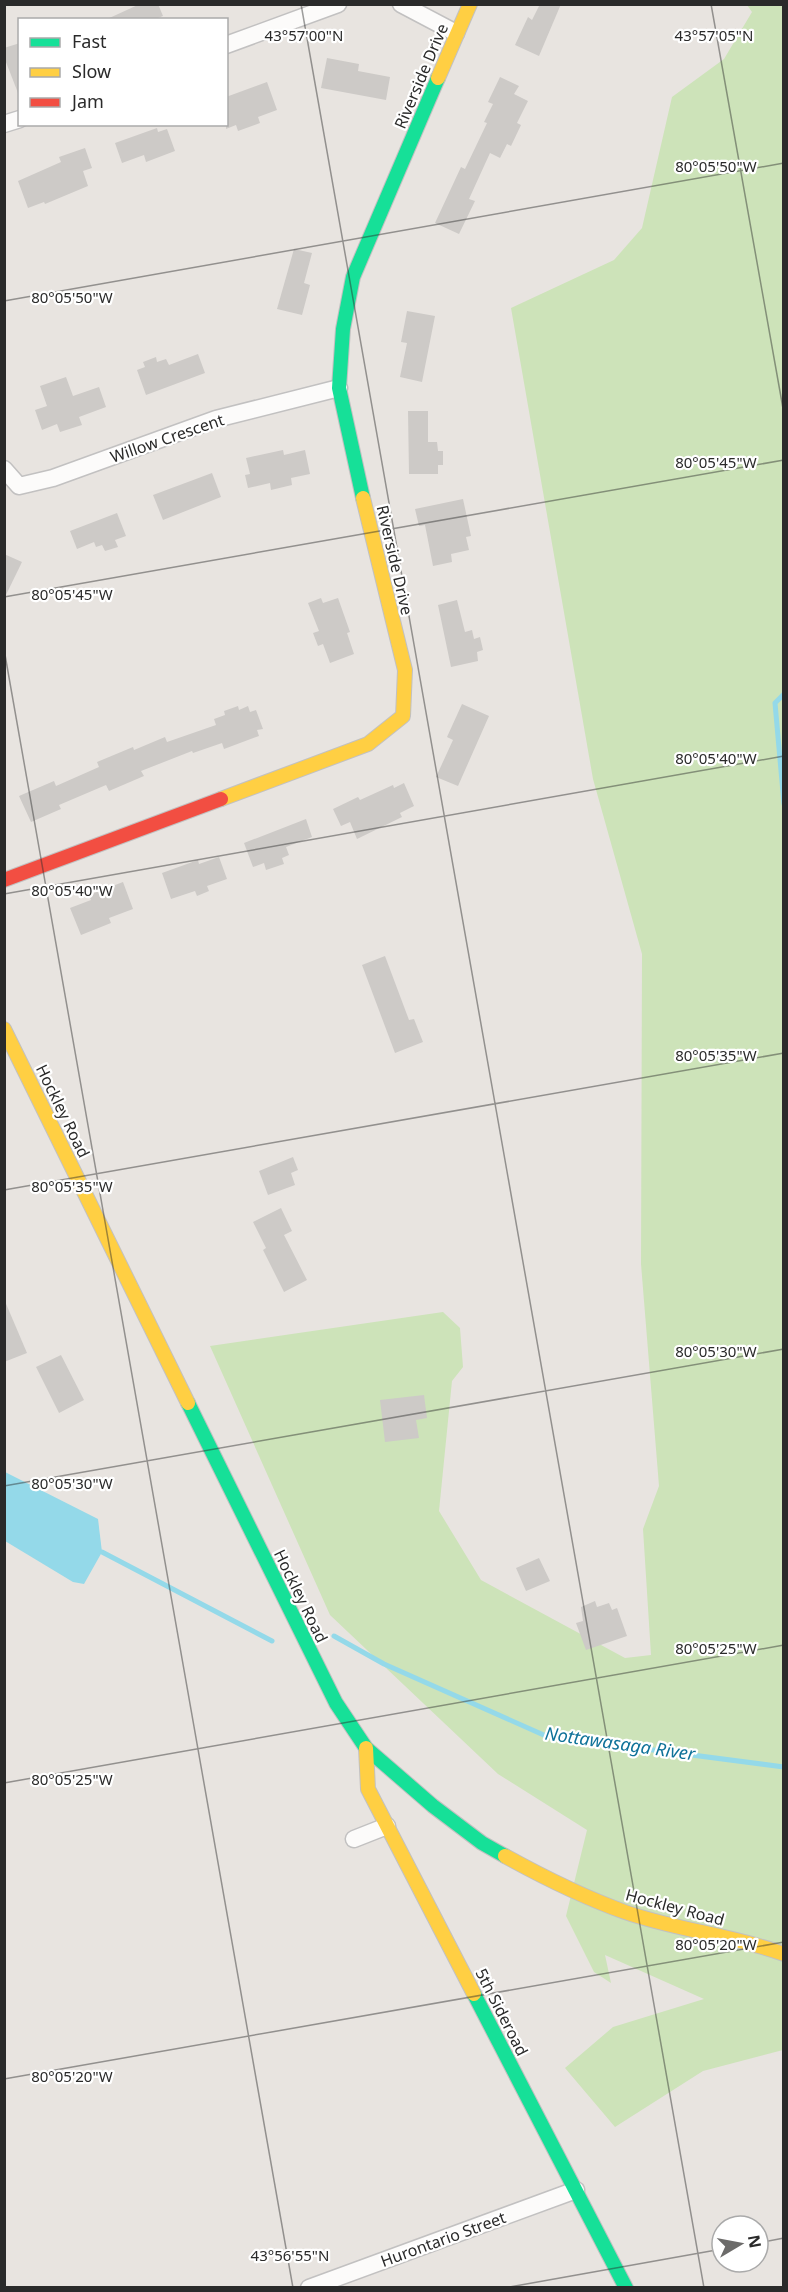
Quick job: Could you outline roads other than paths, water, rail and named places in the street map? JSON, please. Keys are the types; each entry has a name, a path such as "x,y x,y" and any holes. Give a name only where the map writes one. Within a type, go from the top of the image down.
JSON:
{"street":[{"path":"228,44 338,4"},
{"path":"401,4 456,33"},
{"name":"Riverside Drive","path":"4,880 368,744 403,716 405,670 376,556 339,388 343,329 353,277 470,4"},
{"name":"Willow Crescent","path":"4,469 19,486 53,478 216,419 339,388"},
{"name":"Hockley Road","path":"4,1029 336,1703 366,1748 433,1806 482,1843 547,1879 626,1912 762,1946 783,1954"},
{"name":"5th Sideroad","path":"366,1748 368,1789 626,2288"},
{"path":"354,1839 387,1826"},
{"name":"Hurontario Street","path":"309,2288 576,2190"}],"water":[{"path":"5,1472 98,1519 102,1552 84,1584 73,1582 5,1541"}],"waterway":[{"path":"784,694 775,703 784,804"},
{"name":"Nottawasaga River","path":"102,1552 272,1641"},
{"name":"Nottawasaga River","path":"334,1636 384,1664 546,1736 784,1767"}]}
